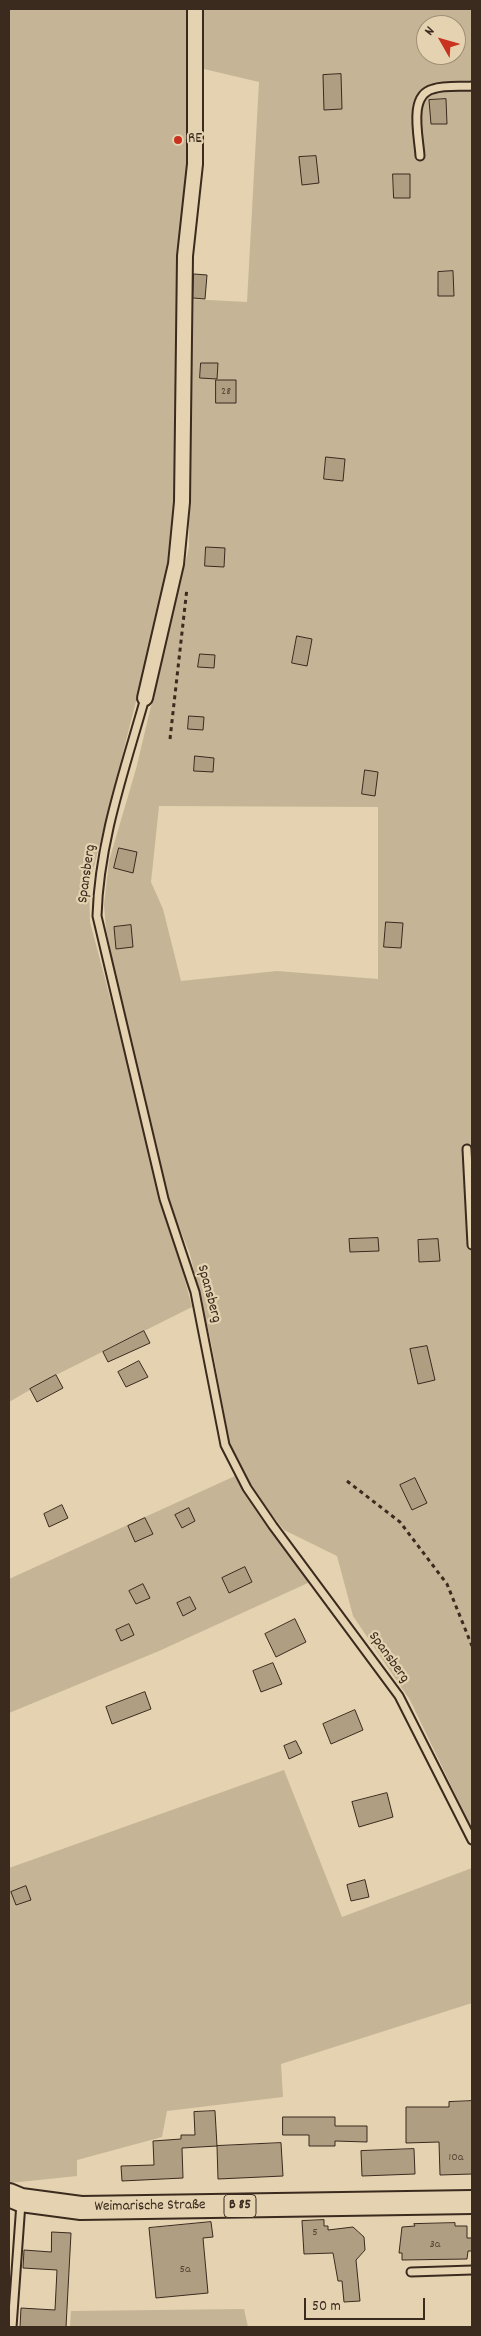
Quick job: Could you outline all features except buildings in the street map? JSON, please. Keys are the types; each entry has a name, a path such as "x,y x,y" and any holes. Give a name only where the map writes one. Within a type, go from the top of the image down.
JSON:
{"main road":[{"name":"Weimarische Straße","path":"15,2198 60,2206 107,2208 472,2202"}],"street":[{"path":"145,698 176,564 182,502 185,256 195,164 195,9"}],"lane":[{"path":"420,156 417,111 421,97 432,89 472,86"},
{"name":"Spansberg","path":"145,698 113,813 98,883 96,916 164,1199 195,1292 225,1445 247,1488 273,1526 399,1696 472,1840"},
{"path":"467,1149 472,1244"},
{"path":"12,2327 15,2198"},
{"path":"411,2272 472,2270"}],"path":[{"path":"170,739 187,587 176,564"},
{"path":"347,1481 400,1522 446,1584 472,1646"}],"shaded area":[{"path":"9,9 190,9 188,165 171,564 89,886 90,922 192,1307 56,1375 9,1402"},
{"path":"203,9 472,9 472,1829 410,1700 353,1616 337,1556 284,1530 249,1486 230,1445 211,1342 190,1254 170,1204 125,1024 106,928 104,905 109,861 136,769 189,547 189,299 247,302 259,82 204,69","holes":["159,806 378,807 378,979 277,971 181,981 163,909 151,882"]},
{"path":"235,1476 310,1582 159,1651 9,1713 9,1579"},
{"path":"284,1770 342,1917 472,1868 472,2003 281,2064 283,2097 167,2111 162,2137 77,2160 77,2176 10,2183 9,1868"},
{"path":"244,2309 248,2327 70,2327 71,2311"}],"place":[{"name":"RE","path":"178,140"}]}
